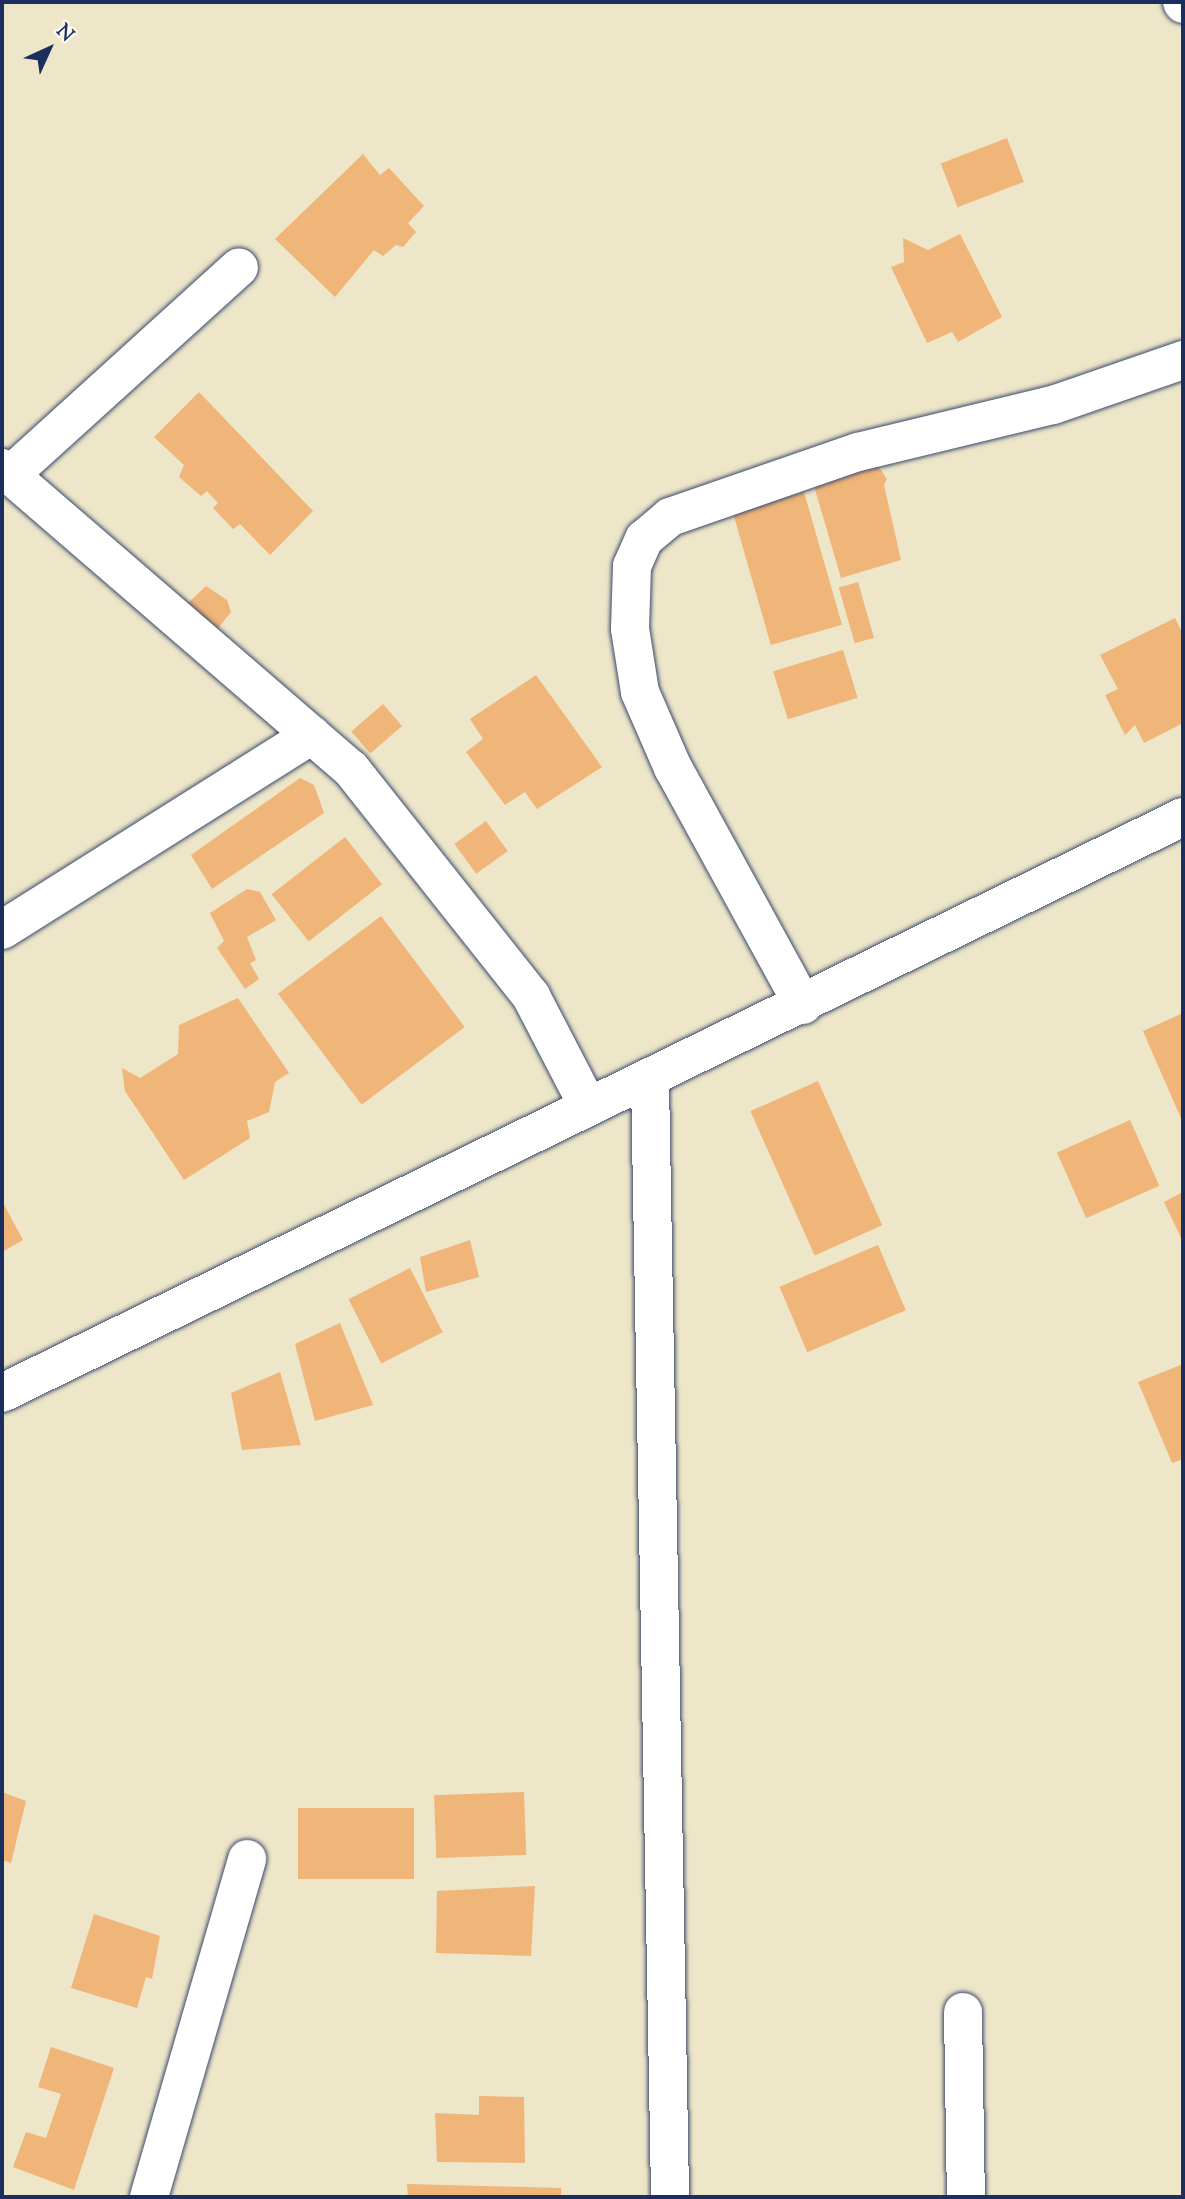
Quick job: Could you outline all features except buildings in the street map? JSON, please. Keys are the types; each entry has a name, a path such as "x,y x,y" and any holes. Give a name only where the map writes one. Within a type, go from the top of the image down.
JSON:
{"street":[{"path":"239,267 6,472 351,769 531,996 588,1106"},
{"path":"803,1005 673,768 640,692 631,629 632,566 644,539 670,517 858,452 1053,405 1183,360"},
{"path":"2,930 312,735"},
{"path":"2,1393 588,1106 650,1081 1183,817"},
{"path":"650,1081 670,2197"},
{"path":"149,2197 247,1859"},
{"path":"963,2012 966,2197"}]}
